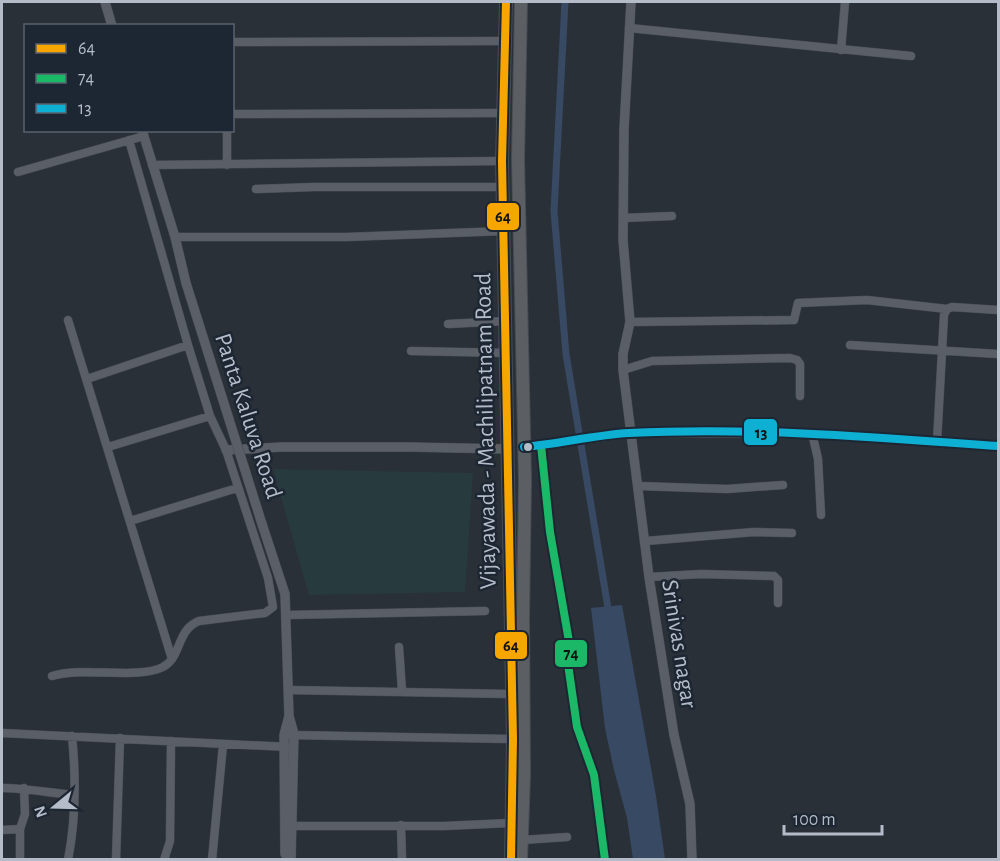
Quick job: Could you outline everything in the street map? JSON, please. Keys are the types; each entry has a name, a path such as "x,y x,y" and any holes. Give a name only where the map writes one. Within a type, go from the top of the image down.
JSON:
{"highway":[{"name":"Vijayawada - Machilipatnam Road","path":"506,2 502,187 513,739 511,860"},
{"name":"Vijayawada - Machilipatnam Road","path":"521,860 524,775 524,447 518,159 522,2"}],"street":[{"path":"105,2 111,24"},
{"name":"Srinivas nagar","path":"631,2 624,129 623,218 630,322 623,354 623,369 649,577 674,735 690,804 692,860"},
{"path":"841,50 845,2"},
{"path":"629,28 911,56"},
{"path":"234,42 505,41"},
{"path":"234,114 503,112"},
{"path":"226,132 226,165"},
{"path":"18,172 129,140 143,133"},
{"name":"Panta Kaluva Road","path":"143,133 175,237 186,283 285,594 289,716 285,860"},
{"path":"52,676 70,672 144,672 165,666 172,659 184,632 191,624 265,613 273,607 268,578 226,450 210,416 188,345 129,140"},
{"path":"152,165 502,161"},
{"path":"256,189 502,187"},
{"path":"623,218 672,216"},
{"path":"175,237 347,237 504,231"},
{"path":"630,322 794,320 798,303 845,300 867,300 947,309 959,307 999,310"},
{"path":"937,442 944,315 947,309"},
{"path":"68,320 172,659"},
{"path":"448,324 506,321"},
{"path":"87,379 188,345"},
{"path":"850,345 999,354"},
{"path":"411,351 507,353"},
{"path":"623,369 652,361 790,358 797,360 800,364 800,396"},
{"path":"108,447 210,416"},
{"path":"524,447 631,433 812,433 999,446"},
{"path":"812,433 818,459 821,515"},
{"path":"541,445 550,532 571,653 568,664 577,727 594,775 605,860"},
{"path":"226,450 339,447 508,449"},
{"path":"639,486 727,489 783,485"},
{"path":"130,520 237,488"},
{"path":"646,541 754,532 792,533"},
{"path":"649,577 701,574 774,576 778,580 778,603"},
{"path":"287,615 485,611"},
{"path":"399,647 402,692"},
{"path":"288,690 512,694"},
{"path":"2,733 289,747"},
{"path":"289,734 513,739"},
{"path":"68,860 73,830 75,765 72,736"},
{"path":"116,860 120,738"},
{"path":"164,860 170,841 171,741"},
{"path":"212,860 222,745"},
{"name":"Panta Kaluva Road","path":"289,747 291,860"},
{"path":"2,788 24,788 74,795"},
{"path":"20,860 20,829 25,814 24,788"},
{"path":"292,826 512,823"},
{"path":"401,825 402,860"},
{"path":"2,830 20,829"},
{"path":"522,840 567,837"}],"green space":[{"path":"273,469 473,473 465,592 309,595"}],"water":[{"path":"622,605 665,859 633,859 627,818 605,728 591,608"}],"waterway":[{"path":"565,2 554,211 566,354 609,614"}],"transit line":[{"name":"64","path":"506,2 502,161 513,739 511,860"},
{"name":"13","path":"524,447 629,433 675,431 813,434 998,446"},
{"name":"74","path":"541,445 550,532 571,653 568,664 577,727 594,775 605,860"}]}
